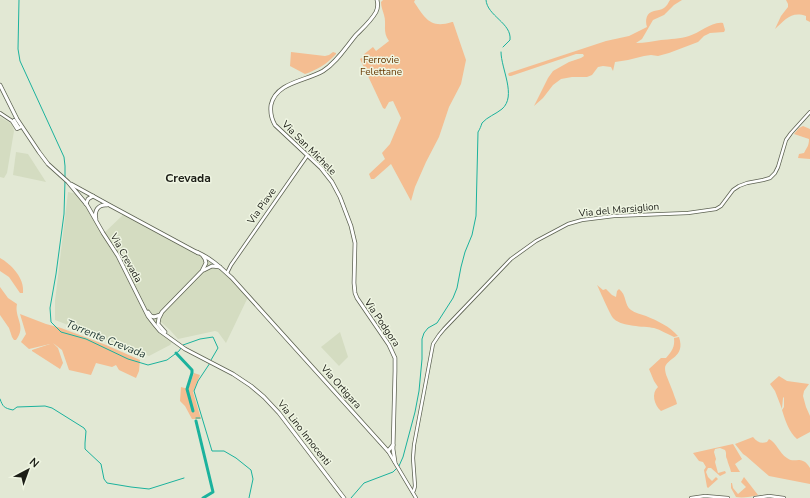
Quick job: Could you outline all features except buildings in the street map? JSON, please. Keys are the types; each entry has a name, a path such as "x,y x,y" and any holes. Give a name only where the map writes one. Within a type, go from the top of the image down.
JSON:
{"main road":[{"name":"Via San Michele","path":"354,283 355,243 351,226 340,197 326,174 275,125 270,109 274,97 282,89 317,74 332,64 371,18 377,8 377,0"},
{"name":"Via Crevada","path":"0,85 14,120 48,164 68,182 86,204 118,256 148,316 160,331 185,349 204,359"},
{"name":"Via Crevada","path":"68,182 210,259 245,293"},
{"path":"86,204 88,199 93,196"},
{"path":"97,222 95,214 97,209 103,205 111,206"},
{"path":"141,302 153,316 157,316 162,312 206,266 204,257 197,252"},
{"path":"202,271 212,266 217,266 224,271"},
{"name":"Via Podgora","path":"354,283 355,293 359,302 389,345 396,365 393,444 395,463"},
{"name":"Via Ortigara","path":"245,293 388,452"},
{"name":"Via Crevada","path":"162,312 158,318 158,324 172,340"},
{"name":"Via Lino Innocenti","path":"204,359 233,374 264,396 279,413 344,498"},
{"path":"388,452 393,444"},
{"path":"388,452 392,452 394,450"}],"street":[{"name":"Via del Marsiglion","path":"413,492 415,486 413,458 414,445 433,344 438,335 511,259 536,241 575,222 614,216 688,213 716,209 721,206 733,190 747,183 770,178 775,174 786,140 810,112"},
{"path":"0,113 14,120"},
{"name":"Via Piave","path":"224,271 231,265 307,156"},
{"name":"Via Ortigara","path":"388,452 416,498"},
{"path":"691,498 705,496 728,498"},
{"path":"755,498 769,496 784,498"}],"shaded area":[{"path":"0,117 12,124 14,131 7,173 4,178 0,177"},
{"path":"16,152 28,154 46,182 13,175"},
{"path":"68,192 78,194 103,234 124,214 202,257 219,268 232,280 248,297 226,343 218,332 215,331 178,339 160,321 154,325 172,342 170,345 149,356 55,320 55,301"},
{"path":"340,332 348,357 339,366 321,347"}],"green space":[{"name":"Ferrovie Felettane","path":"383,0 415,0 414,2 421,13 429,21 438,24 453,22 466,60 461,84 449,107 439,137 415,187 411,201 391,164 374,179 371,179 369,174 385,159 382,153 390,144 401,118 393,101 389,102 385,109 383,108 360,59 364,57 363,55 373,47 376,51 389,41 385,31 385,19 381,6 381,2"},
{"path":"670,0 682,0 674,5 664,15 653,20 642,39 636,43 686,37 710,25 719,23 723,23 725,30 724,32 710,33 698,42 669,53 615,62 613,71 611,67 603,66 598,67 592,75 587,77 561,79 553,85 543,98 534,106 553,71 569,62 581,58 584,56 583,54 576,54 511,76 508,74 606,41 629,36 647,27 646,19 649,13 664,8"},
{"path":"786,0 810,0 810,22 806,20 806,16 796,15 789,17 775,29 781,16 788,7"},
{"path":"291,52 325,56 333,52 336,54 322,66 305,74 290,66"},
{"path":"803,126 810,129 810,159 798,158 799,154 804,153 809,143 809,139 794,134"},
{"path":"0,258 9,264 20,277 23,293 20,293 9,277 0,271"},
{"path":"597,285 603,290 606,289 616,297 619,289 622,291 627,305 631,310 663,324 678,336 674,337 654,328 622,324 618,322 610,314"},
{"path":"0,287 8,298 17,304 20,330 16,340 12,337 9,328 0,315"},
{"path":"20,314 106,345 140,360 139,371 136,378 119,370 116,365 112,367 96,363 91,375 69,370 62,350 53,343 58,348 63,363 60,369 32,351 50,344 29,349 21,342 26,334"},
{"path":"679,337 680,349 665,368 666,375 677,404 661,411 654,399 655,392 658,387 649,369 661,358 666,358 673,349 674,338"},
{"path":"194,373 200,375 193,392 201,419 192,419 185,406 180,401 181,387 188,389"},
{"path":"779,376 787,381 809,384 804,391 803,396 810,416 810,432 797,439 786,422 783,414 782,410 784,407 784,398 783,397 782,409 775,391 770,384"},
{"path":"753,437 761,443 767,442 769,439 787,458 805,462 810,468 810,484 769,476 743,454 735,444"},
{"path":"733,444 742,459 735,464 740,472 731,472 725,450 720,448 715,449 715,462 718,473 725,471 726,473 720,476 711,468 708,468 706,472 708,477 712,481 716,477 718,479 708,488 704,470 706,467 703,462 699,461 693,453"},
{"path":"744,477 758,495 736,497 731,488 731,483 738,494 746,487 741,482"}],"waterway":[{"name":"Torrente Crevada","path":"19,0 18,49 20,61 64,157 65,178"},
{"path":"486,0 490,11 504,24 510,34 510,40 503,47"},
{"path":"399,466 403,457 419,391 422,339 428,328 437,323 453,298 457,288 465,252 472,235 476,216 478,132 484,121 502,109 506,104 508,97 507,82 501,52"},
{"name":"Torrente Crevada","path":"65,181 64,214 50,308 51,322 61,332 86,339 128,359 148,365 167,360 179,351 183,345 200,339 213,337 218,348 211,360"},
{"path":"176,353 192,370 187,389 193,411"},
{"name":"Torrente Crevada","path":"210,363 198,381 194,391 212,451 224,451 251,470 253,479 249,498"},
{"path":"0,399 4,407 13,410 17,407 45,406 52,408 84,428 86,431 85,449 101,464 104,479 107,483 149,489 184,478"},
{"path":"196,421 213,492 203,498"},
{"path":"351,498 364,483 393,472 397,468"}],"district":[{"name":"Crevada","path":"188,178"}]}
